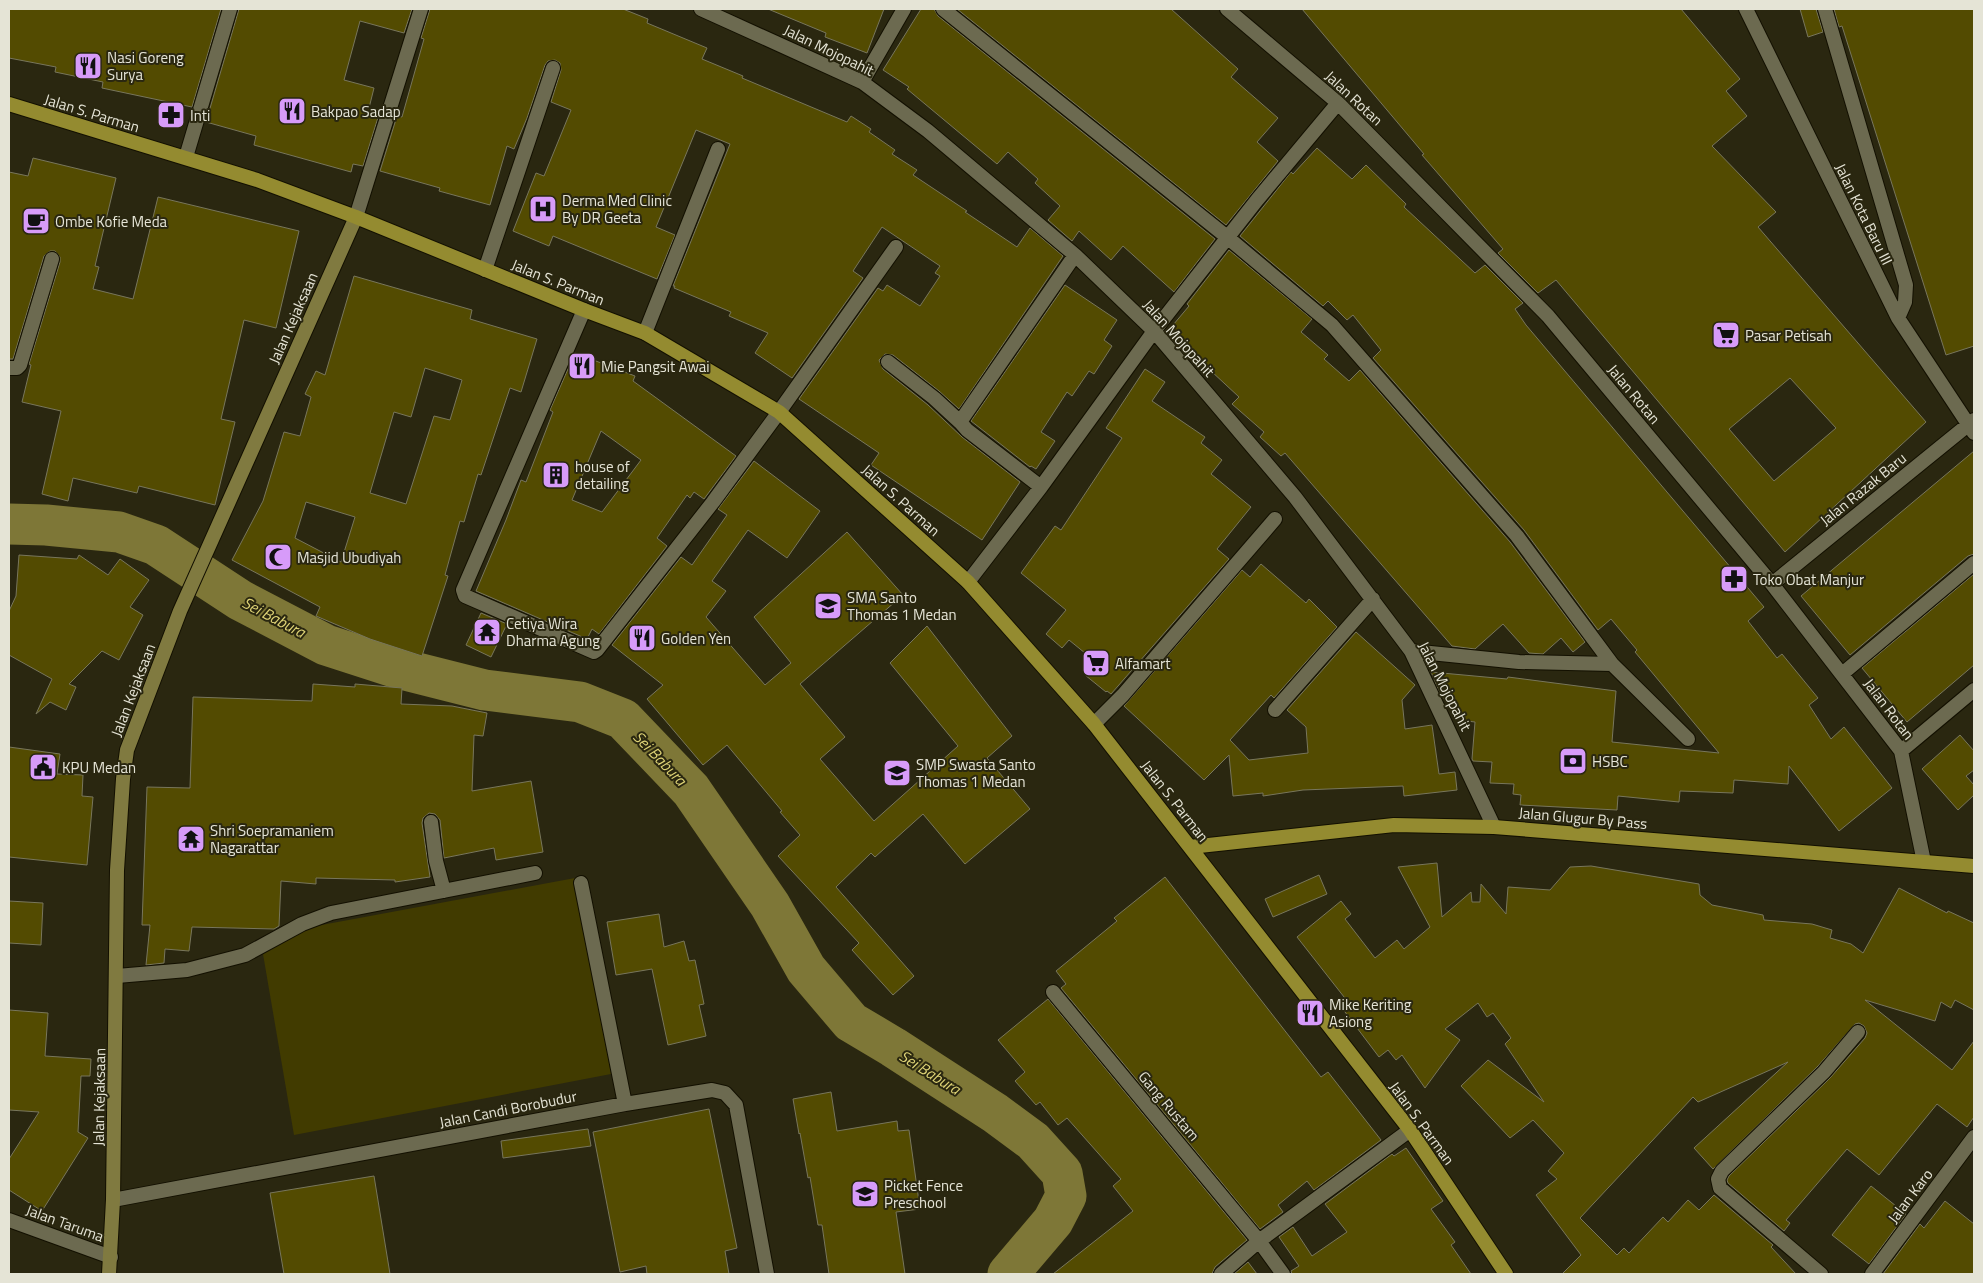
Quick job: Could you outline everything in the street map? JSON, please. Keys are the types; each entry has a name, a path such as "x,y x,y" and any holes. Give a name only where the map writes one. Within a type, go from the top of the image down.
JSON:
{"main road":[{"name":"Jalan S. Parman","path":"9,104 257,180 356,217 484,270 646,333 779,412 968,582 1094,724 1410,1130 1506,1274"},
{"name":"Jalan Kejaksaan","path":"109,1274 113,1200 118,870 123,779 127,750 180,611 356,217"},
{"name":"Jalan Glugur By Pass","path":"1190,848 1394,825 1494,827 1974,866"}],"street":[{"path":"186,157 230,9"},
{"path":"356,217 421,9"},
{"name":"Jalan Mojopahit","path":"701,9 862,82 928,131 1075,255 1154,330 1295,496 1412,651 1494,827"},
{"path":"862,82 904,9"},
{"path":"943,9 1227,237 1332,325 1517,536 1612,664 1688,739"},
{"name":"Jalan Rotan","path":"1227,9 1338,103 1548,316 1772,584 1901,751 1924,862"},
{"name":"Jalan Kota Baru III","path":"1746,9 1898,318 1972,426"},
{"path":"1826,9 1906,285 1905,302 1898,318"},
{"path":"484,270 553,68"},
{"path":"968,582 1040,487 1154,330 1227,237 1338,103"},
{"path":"646,333 718,149"},
{"path":"584,310 463,590 465,596 594,652 713,502 896,247"},
{"path":"960,422 1075,255"},
{"path":"9,368 17,368 20,364 52,259"},
{"path":"888,362 934,398 967,430 1040,487"},
{"name":"Jalan Razak Baru","path":"1772,584 1972,426"},
{"path":"1094,724 1123,695 1275,519"},
{"path":"1842,674 1974,563"},
{"path":"1275,710 1372,599"},
{"path":"1412,651 1519,662 1612,664"},
{"path":"1901,751 1974,690"},
{"path":"430,822 436,862 444,891"},
{"path":"117,976 187,970 245,955 302,924 331,913 535,873"},
{"path":"581,883 625,1104"},
{"name":"Gang Rustam","path":"1053,992 1259,1241 1283,1274"},
{"path":"1821,1274 1720,1188 1718,1179 1722,1171 1824,1072 1858,1032"},
{"name":"Jalan Candi Borobudur","path":"113,1200 625,1104 712,1090 725,1093 736,1105 767,1274"},
{"path":"1221,1274 1259,1241 1410,1130"},
{"name":"Jalan Karo","path":"1872,1274 1974,1137"},
{"name":"Jalan Taruma","path":"9,1220 111,1257"}],"shaded area":[{"path":"575,878 611,1074 294,1135 263,954 300,929"}],"building":[{"path":"9,9 221,9 192,107 102,88 103,82 55,72 56,67 9,58"},
{"path":"239,9 412,9 404,33 360,21 344,80 374,88 369,108 380,111 363,166 353,164 351,172 254,145 256,136 206,122"},
{"path":"430,9 623,9 648,19 647,23 707,48 702,59 743,76 742,78 847,122 851,116 871,129 869,132 895,150 892,154 917,170 913,175 1017,247 1030,228 1063,256 959,409 893,355 885,354 879,360 883,369 928,405 962,437 1020,482 982,540 871,465 879,453 799,399 878,288 883,291 887,285 920,306 940,276 935,273 940,266 882,227 853,271 863,278 792,378 755,353 768,333 729,316 731,312 673,286 730,144 696,130 656,227 675,235 657,279 553,236 549,246 513,231 536,173 544,176 571,110 551,102 561,70 560,63 555,60 548,61 545,65 514,149 507,146 490,205 439,191 440,188 380,171 397,116 402,117 424,39 421,38"},
{"path":"768,9 884,9 867,53 825,37 826,33"},
{"path":"921,9 934,9 938,16 1215,239 1174,292 1123,246 1111,260 1079,231 1072,241 1048,220 1060,206 1035,183 1038,179 1008,152 997,164 907,89 909,87 883,70"},
{"path":"957,9 1171,9 1238,69 1231,77 1278,118 1257,142 1278,161 1226,225"},
{"name":"Pasar Petisah","path":"1302,9 1681,9 1740,79 1726,91 1747,116 1712,146 1776,212 1758,227 1926,422 1785,552 1556,280 1538,293 1498,253 1503,249 1422,155 1424,154","holes":["1790,378 1836,428 1774,481 1729,429"]},
{"path":"1800,9 1816,9 1823,32 1808,37"},
{"path":"1834,9 1974,9 1974,346 1946,355 1842,26 1839,27"},
{"path":"1317,148 1352,179 1366,165 1406,204 1404,207 1475,273 1485,265 1523,303 1515,309 1526,325 1764,607 1748,621 1777,658 1782,654 1818,698 1809,705 1831,739 1844,727 1892,788 1839,831 1789,766 1788,784 1734,780 1733,793 1680,791 1679,802 1618,796 1617,810 1520,805 1521,795 1513,794 1514,784 1490,783 1492,762 1473,761 1472,759 1475,722 1459,720 1440,693 1431,672 1507,679 1508,677 1616,691 1612,742 1719,753 1635,652 1637,650 1611,619 1598,630 1524,530 1373,358 1381,350 1353,315 1347,320 1328,301 1323,306 1240,236 1291,172 1293,174"},
{"path":"33,158 116,178 95,266 99,267 93,289 133,299 158,197 299,231 276,328 244,320 221,419 235,422 215,505 139,486 137,493 73,478 68,501 42,494 61,411 22,402 31,365 29,364 60,262 60,257 55,251 50,251 44,256 13,359 9,359 9,172 28,176"},
{"path":"1229,250 1312,319 1301,332 1328,355 1324,359 1349,381 1360,370 1510,542 1585,642 1573,652 1561,638 1543,654 1529,653 1503,624 1475,649 1452,646 1285,453 1281,456 1260,437 1264,432 1232,404 1239,397 1168,331 1189,306 1187,304"},
{"path":"354,276 472,310 470,319 537,339 521,392 510,388 481,475 478,474 464,522 460,521 445,575 448,576 422,656 370,639 316,616 320,607 232,560 263,501 284,432 300,436 311,397 305,394 316,371 325,375","holes":["425,368 462,380 450,420 434,416 406,504 370,493 394,412 411,417","306,502 355,517 341,562 295,538"]},
{"path":"1065,285 1117,320 1104,340 1112,346 1094,374 1089,371 1072,396 1067,392 1041,432 1055,441 1036,469 1030,467 971,421"},
{"path":"575,353 635,376 633,381 736,456 704,499 694,492 690,498 687,495 657,538 667,546 599,634 592,629 587,639 476,591 521,480 526,482 553,412 550,410","holes":["601,431 641,460 602,512 572,500"]},
{"path":"1145,369 1165,382 1152,401 1205,437 1201,443 1222,460 1211,474 1251,507 1217,549 1229,559 1111,694 1085,675 1096,662 1069,640 1062,648 1046,634 1066,610 1021,573 1055,526 1061,530 1122,438 1106,428"},
{"path":"1974,451 1974,554 1968,556 1850,655 1801,596"},
{"path":"754,461 820,511 787,558 748,530 712,581 726,591 706,617 765,685 791,663 754,617 847,532 903,595 800,684 845,737 820,759 874,821 958,746 890,663 927,626 1012,736 987,758 1030,809 965,864 923,814 875,857 871,853 836,887 914,976 893,995 852,950 859,943 778,856 800,835 780,812 782,811 727,745 703,765 647,699 663,685 612,645 681,557 692,565 727,515 718,509"},
{"path":"19,555 77,559 79,555 108,575 120,559 149,580 130,607 143,615 119,660 102,651 69,684 76,687 66,710 50,702 36,714 52,679 9,655 9,611 16,596"},
{"path":"1261,564 1306,603 1309,599 1337,627 1274,698 1271,695 1230,740 1249,760 1308,753 1306,727 1287,710 1356,632 1415,685 1402,700 1405,729 1432,725 1439,774 1455,772 1457,790 1404,796 1403,786 1303,790 1263,796 1263,793 1233,796 1229,755 1204,780 1124,706 1242,570 1250,577"},
{"path":"1974,574 1974,665 1907,722 1862,668"},
{"path":"481,613 507,624 491,657 466,645"},
{"path":"313,684 355,687 355,684 402,688 401,704 452,706 487,713 483,736 474,735 472,791 531,781 543,852 496,860 494,848 444,858 440,820 435,814 429,813 423,818 422,823 430,877 395,882 395,880 316,878 316,884 281,881 279,926 274,929 192,927 189,951 165,949 164,963 146,965 150,925 142,925 147,787 190,788 193,697 312,701"},
{"path":"1960,735 1974,751 1974,770 1966,776 1974,785 1974,795 1958,810 1922,769"},
{"path":"9,747 60,754 57,774 83,775 82,796 93,797 87,865 9,857"},
{"path":"1437,863 1442,917 1471,892 1472,902 1480,902 1481,884 1506,914 1508,887 1550,890 1570,867 1591,866 1699,884 1700,895 1712,905 1763,915 1764,920 1812,924 1832,930 1830,938 1851,944 1863,953 1899,888 1947,913 1948,911 1974,923 1974,1010 1955,1000 1951,1008 1941,1002 1935,1021 1865,1000 1952,1070 1974,1041 1974,1117 1967,1127 1937,1104 1879,1175 1847,1149 1786,1220 1790,1223 1784,1231 1728,1183 1727,1180 1830,1078 1865,1038 1867,1033 1864,1026 1859,1023 1855,1024 1818,1066 1713,1169 1694,1148 1788,1062 1698,1102 1693,1097 1580,1218 1617,1255 1624,1248 1629,1253 1663,1217 1668,1222 1688,1200 1699,1210 1714,1195 1773,1245 1771,1247 1796,1274 1562,1274 1581,1255 1536,1195 1557,1179 1548,1171 1564,1153 1533,1120 1510,1138 1461,1086 1488,1060 1544,1102 1505,1044 1511,1038 1493,1013 1487,1017 1478,1003 1445,1029 1460,1040 1425,1088 1402,1055 1396,1060 1388,1050 1379,1057 1342,1008 1348,1002 1297,937 1341,901 1351,914 1345,919 1375,958 1397,940 1404,949 1430,927 1398,867"},
{"path":"1319,875 1327,894 1273,917 1265,899"},
{"path":"1165,877 1321,1077 1328,1072 1381,1140 1314,1190 1307,1181 1278,1205 1283,1212 1260,1229 1061,988 1066,984 1056,971 1117,921 1114,918"},
{"path":"9,901 43,903 41,945 9,943"},
{"path":"659,914 664,947 684,941 689,961 695,960 704,1004 699,1005 706,1036 668,1045 652,969 616,975 607,922"},
{"path":"1048,999 1247,1240 1215,1267 1212,1274 1053,1274 1133,1211 1113,1186 1121,1179 1067,1118 1058,1125 1040,1102 1036,1105 1015,1081 1025,1072 998,1040"},
{"path":"9,1010 48,1013 45,1056 91,1059 90,1076 81,1076 78,1132 88,1138 42,1211 9,1190 9,1159 39,1112 9,1110"},
{"path":"831,1092 837,1131 897,1121 898,1131 909,1130 920,1209 896,1212 905,1274 829,1274 822,1225 818,1225 793,1099"},
{"path":"709,1109 737,1248 725,1251 729,1274 647,1274 646,1266 620,1272 593,1132"},
{"path":"588,1129 591,1146 503,1158 501,1141"},
{"path":"1406,1148 1443,1201 1431,1209 1455,1242 1451,1245 1471,1274 1292,1274 1291,1271 1299,1266 1279,1237 1293,1227 1312,1256 1347,1232 1325,1204 1392,1154 1394,1156"},
{"path":"374,1176 390,1274 284,1274 270,1193"},
{"path":"1871,1186 1906,1214 1869,1264 1832,1235"},
{"path":"1945,1201 1974,1224 1974,1274 1883,1274 1920,1224 1924,1228"},
{"path":"1248,1262 1257,1274 1234,1274"}],"waterway":[{"name":"Sei Babura","path":"9,524 46,525 119,532 156,545 240,600 326,645 394,667 485,690 580,702 623,719 691,790 770,905 806,969 851,1022 995,1113 1033,1141 1062,1173 1066,1196 1053,1221 1008,1274"}],"place":[{"name":"Nasi Goreng Surya","path":"88,66"},
{"name":"Bakpao Sadap","path":"292,111"},
{"name":"Inti","path":"171,115"},
{"name":"Derma Med Clinic By DR Geeta","path":"543,209"},
{"name":"Ombe Kofie Meda","path":"36,221"},
{"name":"Pasar Petisah","path":"1726,335"},
{"name":"Mie Pangsit Awai","path":"582,366"},
{"name":"house of detailing","path":"556,475"},
{"name":"Masjid Ubudiyah","path":"278,557"},
{"name":"Toko Obat Manjur","path":"1734,579"},
{"name":"SMA Santo Thomas 1 Medan","path":"828,606"},
{"name":"Cetiya Wira Dharma Agung","path":"487,632"},
{"name":"Golden Yen","path":"642,638"},
{"name":"Alfamart","path":"1096,663"},
{"name":"HSBC","path":"1573,761"},
{"name":"KPU Medan","path":"43,767"},
{"name":"SMP Swasta Santo Thomas 1 Medan","path":"897,773"},
{"name":"Shri Soepramaniem Nagarattar","path":"191,839"},
{"name":"Mike Keriting Asiong","path":"1310,1013"},
{"name":"Picket Fence Preschool","path":"865,1194"}]}
